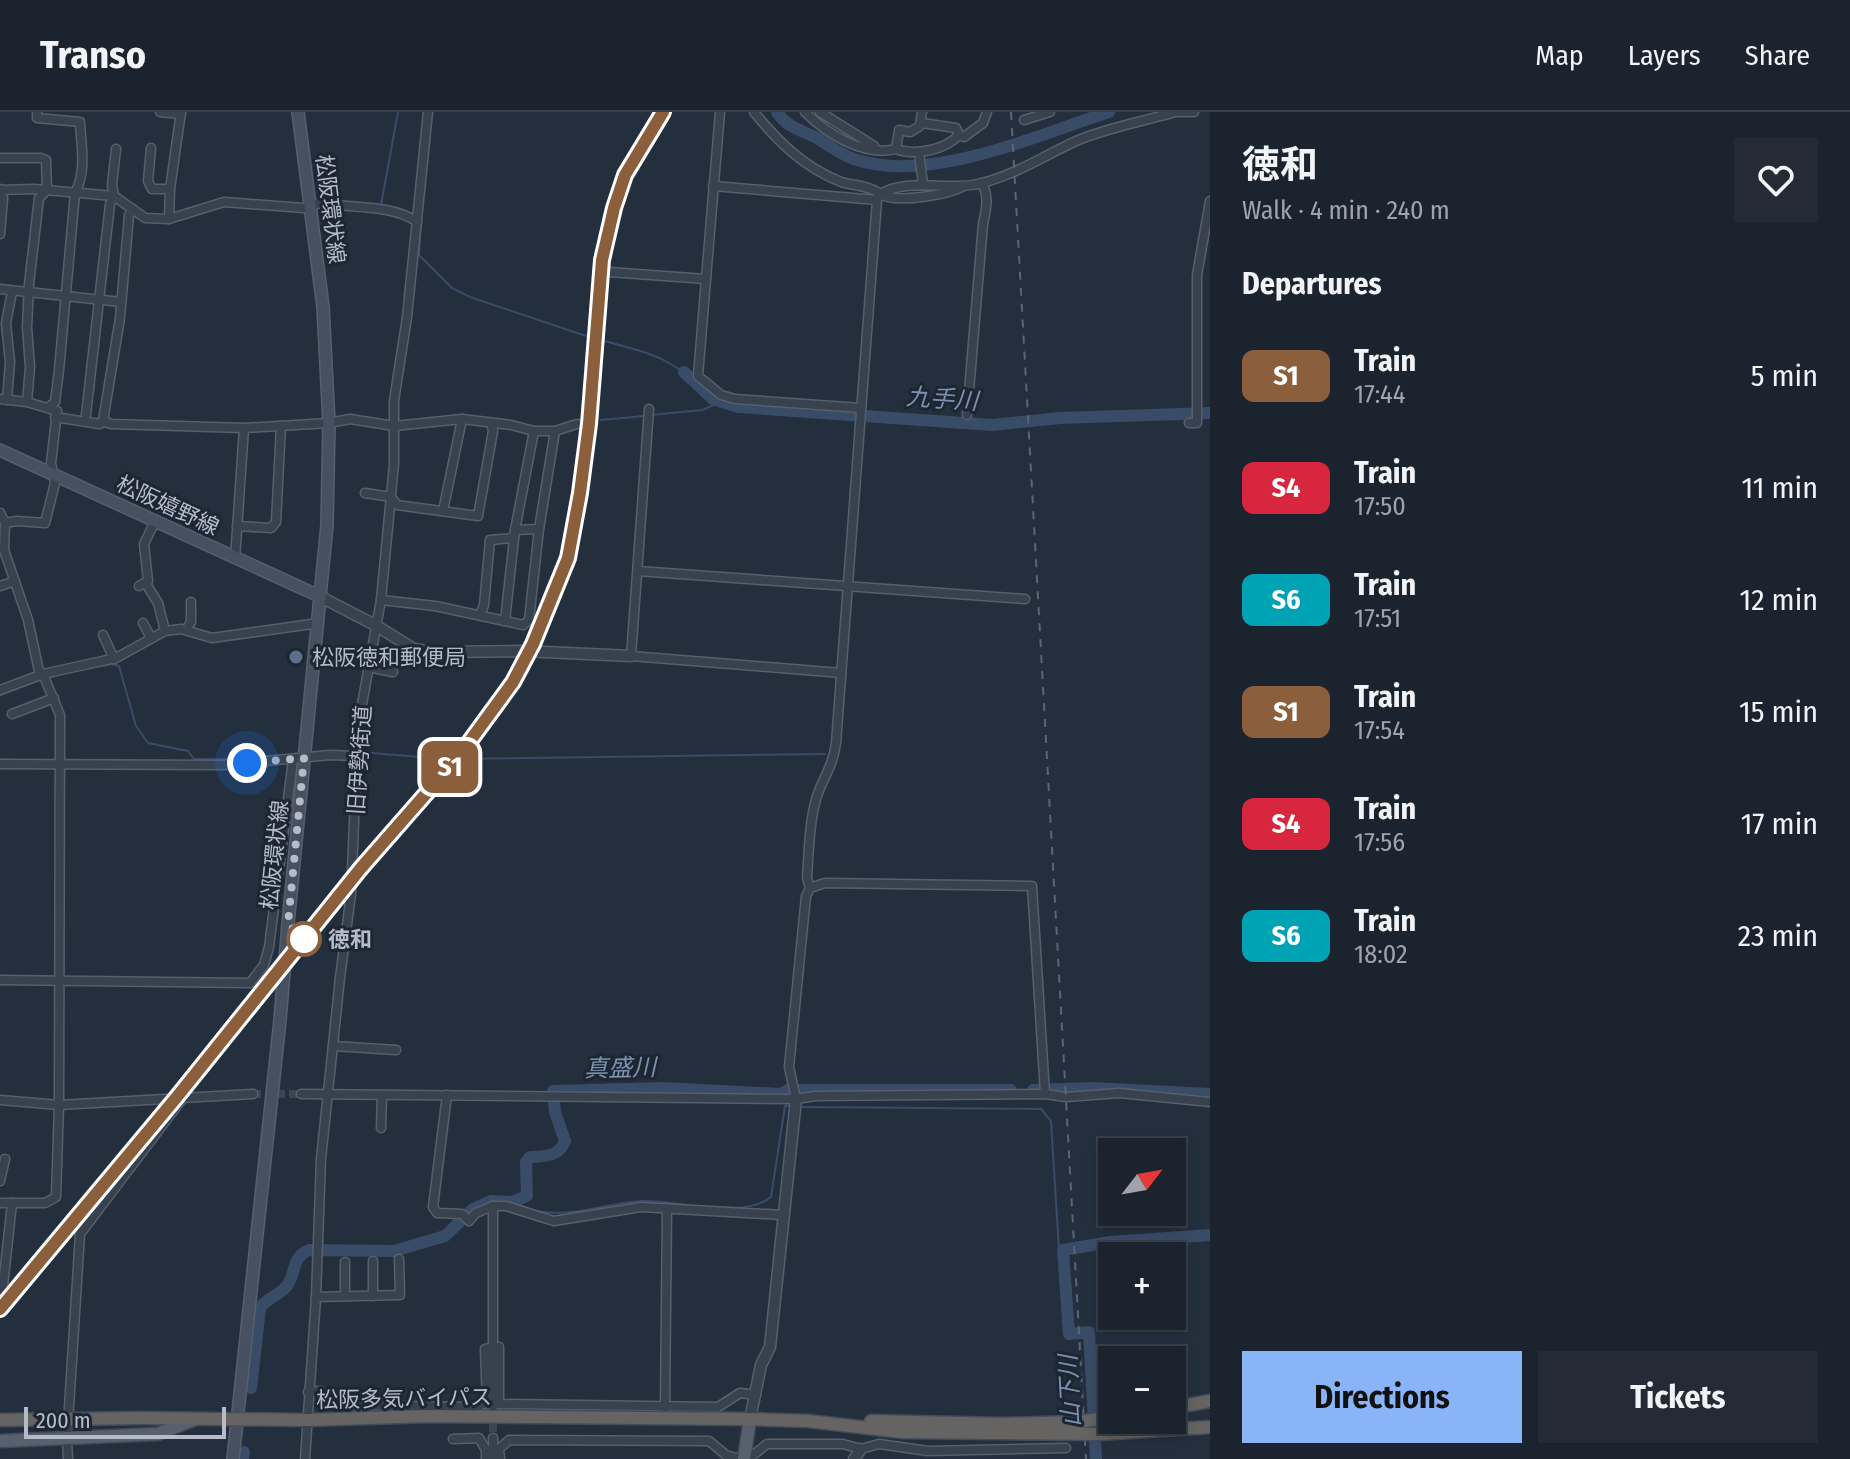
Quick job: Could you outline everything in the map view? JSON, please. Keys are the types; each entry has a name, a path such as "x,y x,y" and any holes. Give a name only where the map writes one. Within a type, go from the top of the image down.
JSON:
{"highway":[{"path":"1186,1405 1210,1401"},
{"name":"松阪多気バイパス","path":"0,1420 307,1420 428,1416 750,1419 1100,1434 1210,1427"},
{"name":"松阪多気バイパス","path":"1002,1429 1098,1419"}],"main road":[{"name":"松阪環状線","path":"233,1459 280,1020 298,759 319,623 327,525 329,423 323,307 298,112"},
{"name":"松阪嬉野線","path":"0,450 319,596"},
{"path":"744,1458 750,1419"},
{"path":"0,1441 158,1434 193,1420"}],"street":[{"path":"37,112 37,118 80,122 83,140 55,402 49,407"},
{"path":"160,112 181,113 169,219"},
{"name":"旧伊勢街道","path":"305,1459 321,1159 351,894 358,726 381,600 391,497 394,401 407,317 428,112"},
{"path":"720,112 698,376 708,387 735,399 861,408"},
{"path":"750,1419 761,1365 770,1347 795,1104 789,1067 806,896 810,888 807,878 812,814 833,762 879,197 873,189 844,183 816,171 774,137 754,112"},
{"path":"805,112 828,132 846,141 886,152 896,149 919,152 955,140 959,135"},
{"path":"820,112 886,152"},
{"path":"922,112 922,123"},
{"path":"896,149 899,130 910,132 922,123 956,128 959,135 964,137 977,130 987,112"},
{"path":"1024,120 1050,112"},
{"path":"713,186 899,198 936,194 1028,167 1077,141 1176,112 1194,112"},
{"path":"151,148 148,181 152,189 170,189"},
{"path":"86,415 110,204 114,196 112,185 116,149"},
{"path":"919,152 923,182"},
{"path":"0,158 46,160 47,190 39,198 27,327 30,367 27,402"},
{"path":"879,197 923,182 962,187"},
{"path":"967,415 987,203 981,183"},
{"path":"0,234 3,198 0,190 47,190 114,196 145,218 169,219 224,202 310,208 318,203 370,205 397,211 417,222"},
{"path":"1189,423 1197,423 1197,275 1210,201"},
{"path":"103,421 121,302 129,215 133,209"},
{"path":"609,272 706,279"},
{"path":"0,289 121,302"},
{"path":"5,523 45,523 54,497 51,463 57,411 27,402 4,400 10,362 6,323 12,292"},
{"path":"631,656 649,409"},
{"path":"55,417 66,415 100,424 103,421 111,424 244,428 350,419 394,426 462,419 534,431 555,431 577,424"},
{"path":"443,511 462,419"},
{"path":"365,493 391,497 397,505 478,516 493,431 491,423"},
{"path":"237,526 271,528 276,522 281,426"},
{"path":"235,559 244,428"},
{"path":"505,621 514,534 534,431"},
{"path":"381,600 523,625 529,620 539,529 555,431"},
{"path":"0,513 5,523 2,550 28,620 39,671 60,715 56,1197 45,1203 0,1203"},
{"path":"155,521 144,544 148,581 143,586 158,603 165,631"},
{"path":"480,615 484,605 490,540 539,529"},
{"path":"638,571 1025,599"},
{"path":"0,586 15,581"},
{"path":"319,596 414,649 426,651 631,656 841,673"},
{"path":"186,630 191,622 191,602"},
{"path":"143,623 151,638"},
{"path":"0,690 43,674 114,659 165,631 186,630 212,638 319,623"},
{"path":"103,635 114,659"},
{"path":"368,667 393,672"},
{"path":"12,714 54,698"},
{"path":"0,764 356,756"},
{"path":"0,980 250,983 264,965 269,947 298,759"},
{"path":"810,888 825,883 1032,886 1045,1094"},
{"path":"333,1046 396,1050"},
{"path":"301,1094 552,1096 795,1104 815,1096 1045,1094 1066,1097 1119,1093 1210,1102"},
{"path":"0,1100 59,1105 253,1094"},
{"path":"447,1095 433,1207 437,1213 465,1217 493,1206 506,1206 554,1221 641,1207 782,1215"},
{"path":"381,1128 382,1096"},
{"path":"68,1459 80,1234 183,1098"},
{"path":"0,1181 5,1159"},
{"path":"0,1290 3,1286 12,1203"},
{"path":"493,1206 493,1407"},
{"path":"665,1407 667,1208"},
{"path":"316,1297 400,1295 399,1259"},
{"path":"373,1261 373,1296"},
{"path":"345,1262 345,1296"},
{"path":"308,1392 321,1391 337,1405 474,1407 487,1403 485,1349 499,1347 499,1404 718,1407 740,1393 756,1395"},
{"path":"453,1439 479,1438 486,1450 486,1459"},
{"path":"493,1438 493,1459"},
{"path":"500,1459 499,1449 509,1440 709,1441 726,1455 744,1458 752,1456 767,1444 843,1444 861,1449 879,1444 972,1454 1066,1448"},
{"path":"854,1459 861,1449"}],"waterway":[{"path":"398,112 381,205 413,214"},
{"path":"777,112 790,125 854,159 883,165 915,166 982,154 1109,112"},
{"path":"421,220 419,255 452,288 580,334 644,352 684,372"},
{"name":"九手川","path":"684,372 713,399 738,407 992,425 1060,418 1210,413"},
{"path":"650,415 703,410 719,402"},
{"path":"601,420 644,416"},
{"path":"91,668 112,664 119,666 136,726 148,743 188,751 194,759 241,759"},
{"path":"48,678 65,673"},
{"path":"0,695 42,679"},
{"path":"359,752 446,759 825,754"},
{"name":"真盛川","path":"251,1388 260,1308 286,1287 303,1253 309,1250 394,1251 445,1236 473,1209 491,1201 512,1202 527,1196 526,1162 530,1157 555,1153 565,1141 555,1112 553,1091 663,1088 780,1094 788,1090 1011,1090"},
{"name":"真盛川","path":"1033,1090 1092,1088 1210,1094"},
{"path":"536,1211 563,1213 642,1201 727,1208 759,1204 771,1197 785,1106 791,1106"},
{"path":"801,1107 1041,1109 1051,1121 1059,1250 1063,1250"},
{"path":"512,1202 530,1209"},
{"name":"山下川","path":"1096,1459 1089,1332 1069,1334 1063,1250 1110,1242 1210,1235"},
{"name":"真盛川","path":"243,1459 244,1452"}],"tunnel":[{"path":"253,1094 301,1094"},
{"path":"493,1412 493,1438"}],"railway":[{"path":"0,1308 176,1098 361,868 459,756 513,682 533,644 568,558 589,424 602,260 614,208 625,175 663,112"},
{"path":"1011,112 1086,1459"}],"train":[{"name":"S1","path":"0,1309 176,1098 361,868 459,756 513,682 533,644 568,558 589,424 602,260 614,208 625,175 663,112"}],"place":[{"name":"松阪徳和郵便局","path":"296,657"},
{"name":"徳和","path":"304,939"}],"route":[{"path":"247,763 304,758 288,924 304,939"}]}
